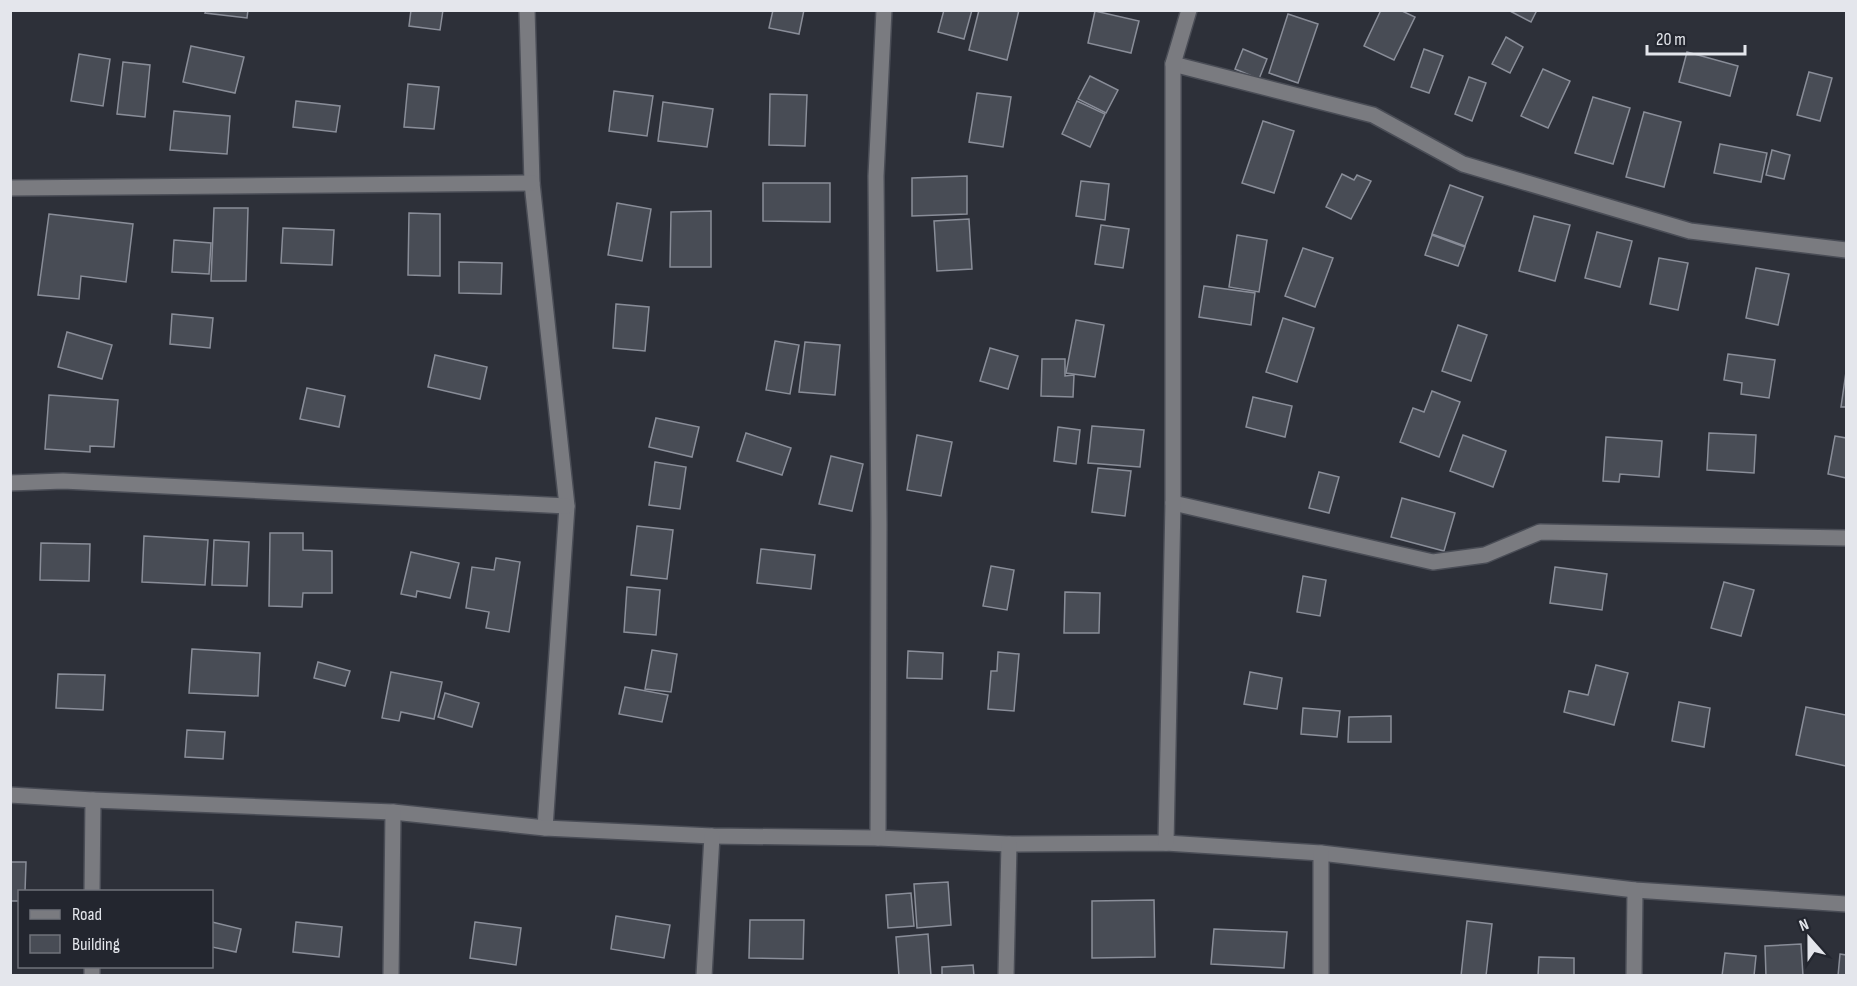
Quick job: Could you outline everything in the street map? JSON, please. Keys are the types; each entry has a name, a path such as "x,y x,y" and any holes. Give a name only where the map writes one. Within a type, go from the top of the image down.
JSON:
{"street":[{"path":"528,10 531,183 567,506 545,828"},
{"path":"878,838 879,524 876,176 884,10"},
{"path":"1166,843 1173,503 1173,64 1189,10"},
{"path":"1173,64 1373,115 1463,164 1690,231 1846,250"},
{"path":"10,188 531,183"},
{"path":"10,483 63,481 567,506"},
{"path":"1173,503 1433,562 1485,555 1540,532 1846,538"},
{"path":"10,795 393,812 545,828 712,836 878,838 1009,844 1166,843 1321,853 1635,890 1846,904"},
{"path":"92,890 93,800"},
{"path":"391,975 393,812"},
{"path":"704,975 712,836"},
{"path":"1006,975 1009,844"},
{"path":"1321,853 1321,975"},
{"path":"1634,975 1635,890"}],"building":[{"path":"206,10 248,10 247,18 205,13"},
{"path":"411,10 443,10 440,30 409,26"},
{"path":"773,10 804,10 799,34 769,28"},
{"path":"944,10 972,10 964,39 938,32"},
{"path":"979,10 1019,10 1007,60 969,50"},
{"path":"1381,10 1400,10 1415,17 1394,60 1364,46"},
{"path":"1508,10 1537,10 1531,22"},
{"path":"1095,11 1139,21 1131,53 1088,43"},
{"path":"1288,14 1318,24 1298,83 1269,73"},
{"path":"1506,37 1523,47 1510,73 1492,64"},
{"path":"191,46 244,57 235,93 183,82"},
{"path":"1243,49 1267,59 1259,79 1235,69"},
{"path":"1424,49 1443,56 1429,93 1411,87"},
{"path":"1687,52 1738,66 1730,96 1679,82"},
{"path":"79,54 110,59 103,106 71,101"},
{"path":"123,62 150,65 145,117 117,114"},
{"path":"1543,69 1570,81 1548,128 1521,116"},
{"path":"1809,72 1832,78 1820,121 1797,115"},
{"path":"1090,76 1118,90 1106,113 1078,99"},
{"path":"1469,77 1486,83 1472,121 1455,114"},
{"path":"408,84 439,87 434,129 404,127"},
{"path":"614,91 653,96 647,136 609,131"},
{"path":"977,93 1011,97 1003,147 969,142"},
{"path":"770,94 807,95 805,146 769,145"},
{"path":"1593,97 1630,108 1613,164 1575,153"},
{"path":"296,101 340,106 336,132 293,127"},
{"path":"1077,101 1105,114 1090,147 1062,134"},
{"path":"663,102 713,109 707,147 658,141"},
{"path":"174,111 230,116 227,154 170,150"},
{"path":"1644,112 1681,122 1664,187 1626,177"},
{"path":"1263,121 1294,131 1274,193 1242,183"},
{"path":"1720,144 1767,153 1761,182 1714,173"},
{"path":"1772,150 1790,155 1784,179 1766,175"},
{"path":"1342,174 1354,180 1357,175 1371,181 1351,219 1326,207"},
{"path":"967,176 967,214 912,216 912,178"},
{"path":"1081,181 1109,184 1105,220 1076,216"},
{"path":"763,183 830,183 830,222 763,221"},
{"path":"1450,185 1483,197 1465,246 1432,234"},
{"path":"617,203 651,209 642,261 608,255"},
{"path":"214,208 248,208 246,281 211,281"},
{"path":"711,211 711,267 670,267 671,212"},
{"path":"409,213 440,214 440,276 408,275"},
{"path":"49,214 133,224 126,282 81,276 79,299 38,295"},
{"path":"1534,216 1570,225 1555,281 1519,271"},
{"path":"969,219 972,269 937,271 934,221"},
{"path":"1101,225 1129,229 1123,268 1095,264"},
{"path":"283,228 334,230 332,265 281,263"},
{"path":"1597,232 1632,241 1620,287 1585,278"},
{"path":"1237,235 1267,240 1259,292 1229,287"},
{"path":"1432,235 1465,247 1458,266 1425,255"},
{"path":"174,240 211,243 209,274 172,272"},
{"path":"1303,248 1333,258 1315,307 1285,296"},
{"path":"1659,258 1688,263 1678,310 1650,304"},
{"path":"459,262 502,263 501,294 459,293"},
{"path":"1756,268 1789,274 1778,325 1746,318"},
{"path":"1204,286 1255,293 1251,325 1199,317"},
{"path":"616,304 649,307 645,351 613,348"},
{"path":"172,314 213,318 210,348 170,344"},
{"path":"1283,318 1314,328 1297,382 1266,372"},
{"path":"1076,320 1104,325 1095,377 1066,373"},
{"path":"1458,325 1487,335 1471,381 1442,371"},
{"path":"67,332 112,345 102,379 58,367"},
{"path":"775,341 799,345 790,394 766,390"},
{"path":"805,342 840,345 835,395 799,392"},
{"path":"990,348 1018,356 1008,389 980,381"},
{"path":"1728,354 1775,360 1769,398 1741,394 1742,383 1724,380"},
{"path":"435,355 487,367 480,399 428,387"},
{"path":"1042,359 1065,359 1065,376 1074,375 1073,397 1041,396"},
{"path":"1846,372 1846,407 1841,407"},
{"path":"307,388 345,396 339,427 300,419"},
{"path":"1432,391 1460,402 1439,457 1400,442 1413,408 1424,412"},
{"path":"49,395 118,400 114,447 90,446 90,452 45,449"},
{"path":"1253,397 1292,406 1285,437 1246,427"},
{"path":"656,418 699,427 692,457 649,447"},
{"path":"1092,426 1144,430 1140,467 1088,463"},
{"path":"1058,427 1080,430 1076,464 1054,461"},
{"path":"746,433 791,448 782,475 737,461"},
{"path":"1709,433 1756,435 1754,473 1707,470"},
{"path":"917,435 952,442 941,496 907,490"},
{"path":"1463,435 1506,451 1493,487 1450,471"},
{"path":"1835,436 1846,438 1846,478 1828,474"},
{"path":"1606,437 1662,441 1659,477 1620,474 1619,482 1603,481"},
{"path":"831,456 863,464 852,511 819,504"},
{"path":"655,462 686,467 680,509 649,505"},
{"path":"1098,468 1131,471 1125,516 1092,512"},
{"path":"1319,472 1339,477 1329,513 1309,508"},
{"path":"1402,498 1455,513 1444,551 1391,537"},
{"path":"637,526 673,530 667,579 631,575"},
{"path":"270,533 303,533 303,550 332,551 332,593 303,593 302,607 269,606"},
{"path":"144,536 208,540 205,585 142,582"},
{"path":"214,540 249,542 247,586 212,585"},
{"path":"41,543 90,544 89,581 40,580"},
{"path":"761,549 815,555 811,589 757,583"},
{"path":"411,552 459,563 450,598 417,591 416,597 401,594"},
{"path":"496,558 520,562 509,632 486,628 489,612 466,608 472,567 494,570"},
{"path":"991,566 1014,570 1007,610 983,606"},
{"path":"1555,567 1607,574 1602,610 1550,603"},
{"path":"1303,576 1326,580 1320,616 1297,612"},
{"path":"1724,582 1754,590 1741,636 1711,628"},
{"path":"627,587 660,590 656,635 624,632"},
{"path":"1065,592 1100,593 1099,633 1064,633"},
{"path":"192,649 260,653 258,696 189,693"},
{"path":"652,650 677,654 671,692 645,689"},
{"path":"908,651 943,653 942,679 907,678"},
{"path":"998,652 1019,654 1014,711 988,709 991,671 997,671"},
{"path":"318,662 350,671 345,686 314,678"},
{"path":"1596,665 1628,673 1614,725 1564,712 1569,691 1588,695"},
{"path":"391,672 442,682 434,719 401,712 399,721 382,718"},
{"path":"1250,672 1282,678 1277,709 1244,704"},
{"path":"58,674 105,675 103,710 56,708"},
{"path":"625,687 668,695 662,722 619,714"},
{"path":"445,693 479,703 472,727 438,717"},
{"path":"1679,702 1710,708 1704,747 1672,741"},
{"path":"1806,707 1846,715 1846,766 1796,755"},
{"path":"1303,708 1340,711 1337,737 1301,734"},
{"path":"1391,716 1391,742 1348,742 1349,717"},
{"path":"187,730 225,732 223,759 185,757"},
{"path":"10,862 26,862 25,890 18,890 18,901 10,901"},
{"path":"948,882 951,925 917,928 914,884"},
{"path":"911,893 914,926 888,928 886,895"},
{"path":"1154,900 1155,957 1092,958 1092,901"},
{"path":"616,916 670,925 664,958 611,949"},
{"path":"750,920 804,920 803,959 749,958"},
{"path":"1467,921 1492,924 1486,976 1461,976"},
{"path":"213,922 241,929 236,952 213,947"},
{"path":"296,922 342,927 339,957 293,952"},
{"path":"475,922 521,928 516,965 470,958"},
{"path":"1214,929 1287,932 1284,968 1211,964"},
{"path":"928,934 931,976 899,976 896,937"},
{"path":"1801,944 1803,976 1766,976 1765,946"},
{"path":"1725,953 1756,956 1754,976 1722,976"},
{"path":"1840,954 1846,955 1846,976 1838,976"},
{"path":"1539,957 1574,958 1574,976 1538,976"},
{"path":"973,965 974,976 942,976 942,967"}]}
